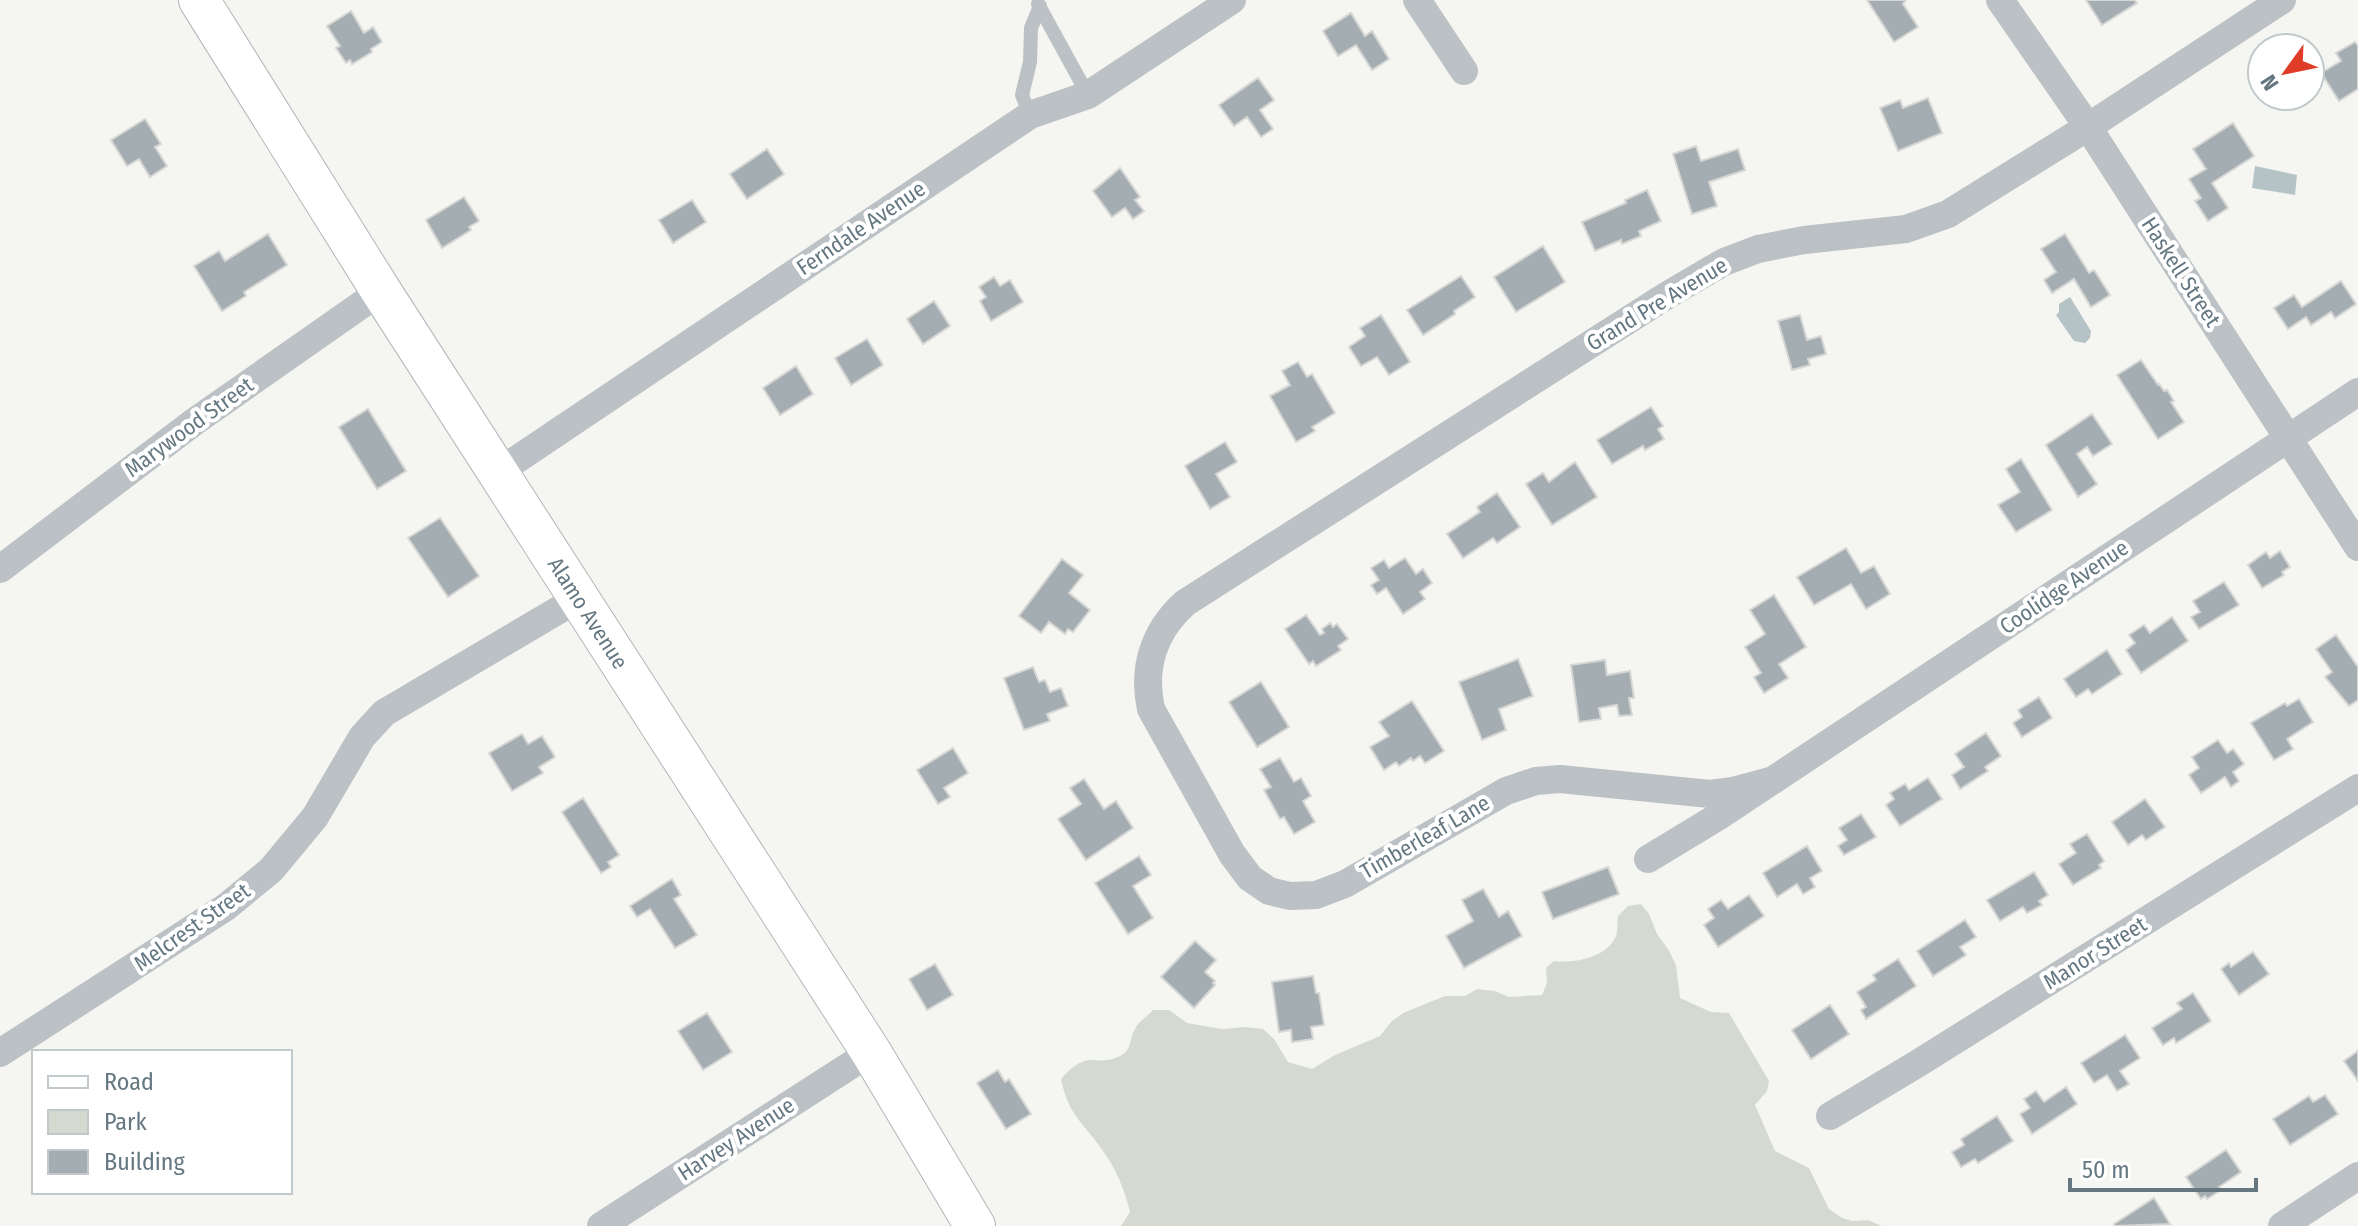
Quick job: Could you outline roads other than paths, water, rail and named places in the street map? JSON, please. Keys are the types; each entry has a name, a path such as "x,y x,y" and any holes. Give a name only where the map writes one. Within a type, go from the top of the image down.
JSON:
{"street":[{"name":"Alamo Avenue","path":"199,0 381,291 871,1052 975,1226"},
{"name":"Ferndale Avenue","path":"498,472 1030,115 1088,95 1232,0"},
{"path":"1417,0 1464,71"},
{"name":"Haskell Street","path":"2000,0 2088,127 2358,547"},
{"name":"Grand Pre Avenue","path":"1164,735 1147,693 1150,658 1158,636 1170,617 1185,603 1652,304 1724,262 1758,249 1804,240 1906,229 1948,214 2282,0"},
{"name":"Marywood Street","path":"0,569 194,422 381,291"},
{"name":"Coolidge Avenue","path":"1648,859 2358,392"},
{"name":"Melcrest Street","path":"0,1053 226,907 271,870 315,817 362,737 384,713 579,598"},
{"name":"Timberleaf Lane","path":"1164,735 1232,854 1250,878 1269,891 1290,896 1316,895 1345,884 1506,791 1536,781 1560,779 1710,794 1770,781"},
{"name":"Manor Street","path":"1830,1116 2358,788"},
{"name":"Harvey Avenue","path":"601,1226 871,1052"},
{"path":"2282,1226 2358,1176"}],"lane":[{"path":"1038,3 1088,95"},
{"path":"1030,115 1022,95 1030,62 1031,28 1038,3"}]}
